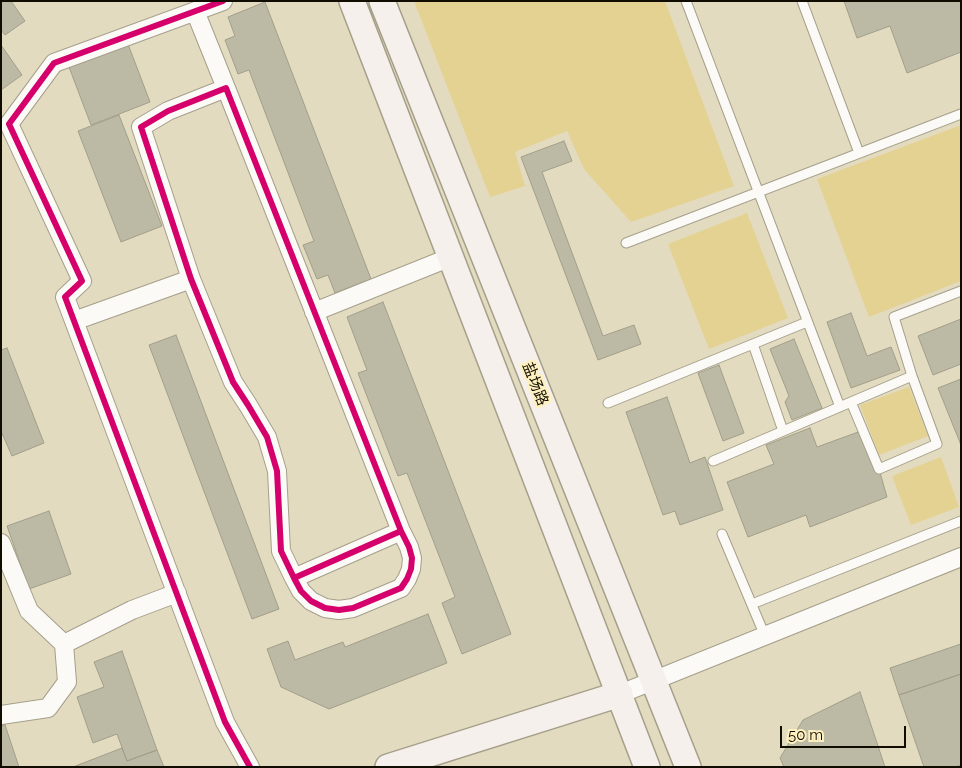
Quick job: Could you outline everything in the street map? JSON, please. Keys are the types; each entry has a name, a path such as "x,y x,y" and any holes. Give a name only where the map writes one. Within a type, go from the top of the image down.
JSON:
{"main road":[{"path":"352,1 647,767"},
{"name":"盐场路","path":"382,1 688,767"},
{"path":"388,767 620,694"}],"street":[{"path":"222,1 54,63 9,124 82,280 65,297 226,722 250,767"},
{"path":"195,11 226,88 401,532 409,547 412,558 411,569 401,588 353,608 339,610 325,608 312,601 301,591 281,551 277,470 267,437 233,382 191,279 141,127 168,111 226,88"},
{"path":"314,312 451,257"},
{"path":"74,321 191,279"},
{"path":"294,578 401,532"},
{"path":"1,543 29,611 64,644 67,682 48,708 1,715"},
{"path":"620,694 654,682 961,557"},
{"path":"64,644 132,610 176,593"}],"lane":[{"path":"686,1 840,407"},
{"path":"802,1 859,153"},
{"path":"626,243 961,114"},
{"path":"851,402 879,469 937,444 912,376 894,317 961,291"},
{"path":"608,403 807,322"},
{"path":"753,344 783,431"},
{"path":"713,461 912,376"},
{"path":"752,604 961,521"},
{"path":"722,534 765,636"}],"shaded area":[{"path":"414,1 665,1 734,186 631,222 584,169 567,131 515,152 525,186 490,197"},
{"path":"961,125 961,281 869,317 817,179"},
{"path":"747,213 788,318 709,349 668,244"},
{"path":"909,387 928,436 879,455 860,405"},
{"path":"941,457 959,507 911,525 892,476"}],"building":[{"path":"1,1 11,1 25,21 5,35 1,30"},
{"path":"844,1 961,1 961,52 907,73 890,26 857,38"},
{"path":"265,2 371,279 335,293 328,275 317,279 303,245 314,241 249,70 238,74 225,40 235,36 228,17"},
{"path":"128,44 150,102 91,125 69,67"},
{"path":"1,45 22,75 1,90"},
{"path":"119,115 162,226 121,242 78,131"},
{"path":"564,141 572,161 542,172 603,336 634,325 641,344 598,360 521,157"},
{"path":"383,302 511,634 462,654 442,603 455,597 407,473 398,476 358,373 367,370 347,317"},
{"path":"851,313 867,356 891,347 900,370 851,388 827,322"},
{"path":"961,319 961,364 933,375 918,336"},
{"path":"176,335 279,609 252,619 149,345"},
{"path":"794,339 822,408 792,420 785,402 789,396 770,349"},
{"path":"7,348 44,443 12,456 1,431 1,350"},
{"path":"719,365 744,433 723,441 698,373"},
{"path":"961,379 961,445 938,388"},
{"path":"667,397 690,463 705,457 723,510 680,525 675,511 663,515 626,412"},
{"path":"810,428 817,447 861,431 879,469 887,497 810,527 806,515 748,537 727,482 774,464 766,445"},
{"path":"49,511 71,574 29,589 7,526"},
{"path":"428,614 447,663 329,709 281,687 267,649 288,641 295,660 343,642 345,647"},
{"path":"961,644 961,674 899,695 890,668"},
{"path":"122,651 157,750 127,761 117,734 93,743 77,697 104,687 94,662"},
{"path":"961,674 961,765 955,767 924,767 899,695"},
{"path":"860,692 885,767 784,767 780,758 803,720"},
{"path":"5,725 19,767 1,767 1,726"},
{"path":"122,748 127,761 157,750 164,767 73,767"}],"cycle path":[{"path":"223,1 54,63 9,124 82,281 65,297 225,722 250,767"},
{"path":"294,578 401,531 226,88 168,111 141,127 191,279 233,382 267,437 277,471 281,551 294,578 301,591 311,601 325,608 339,610 353,608 401,588 411,569 412,558 401,531"}]}
